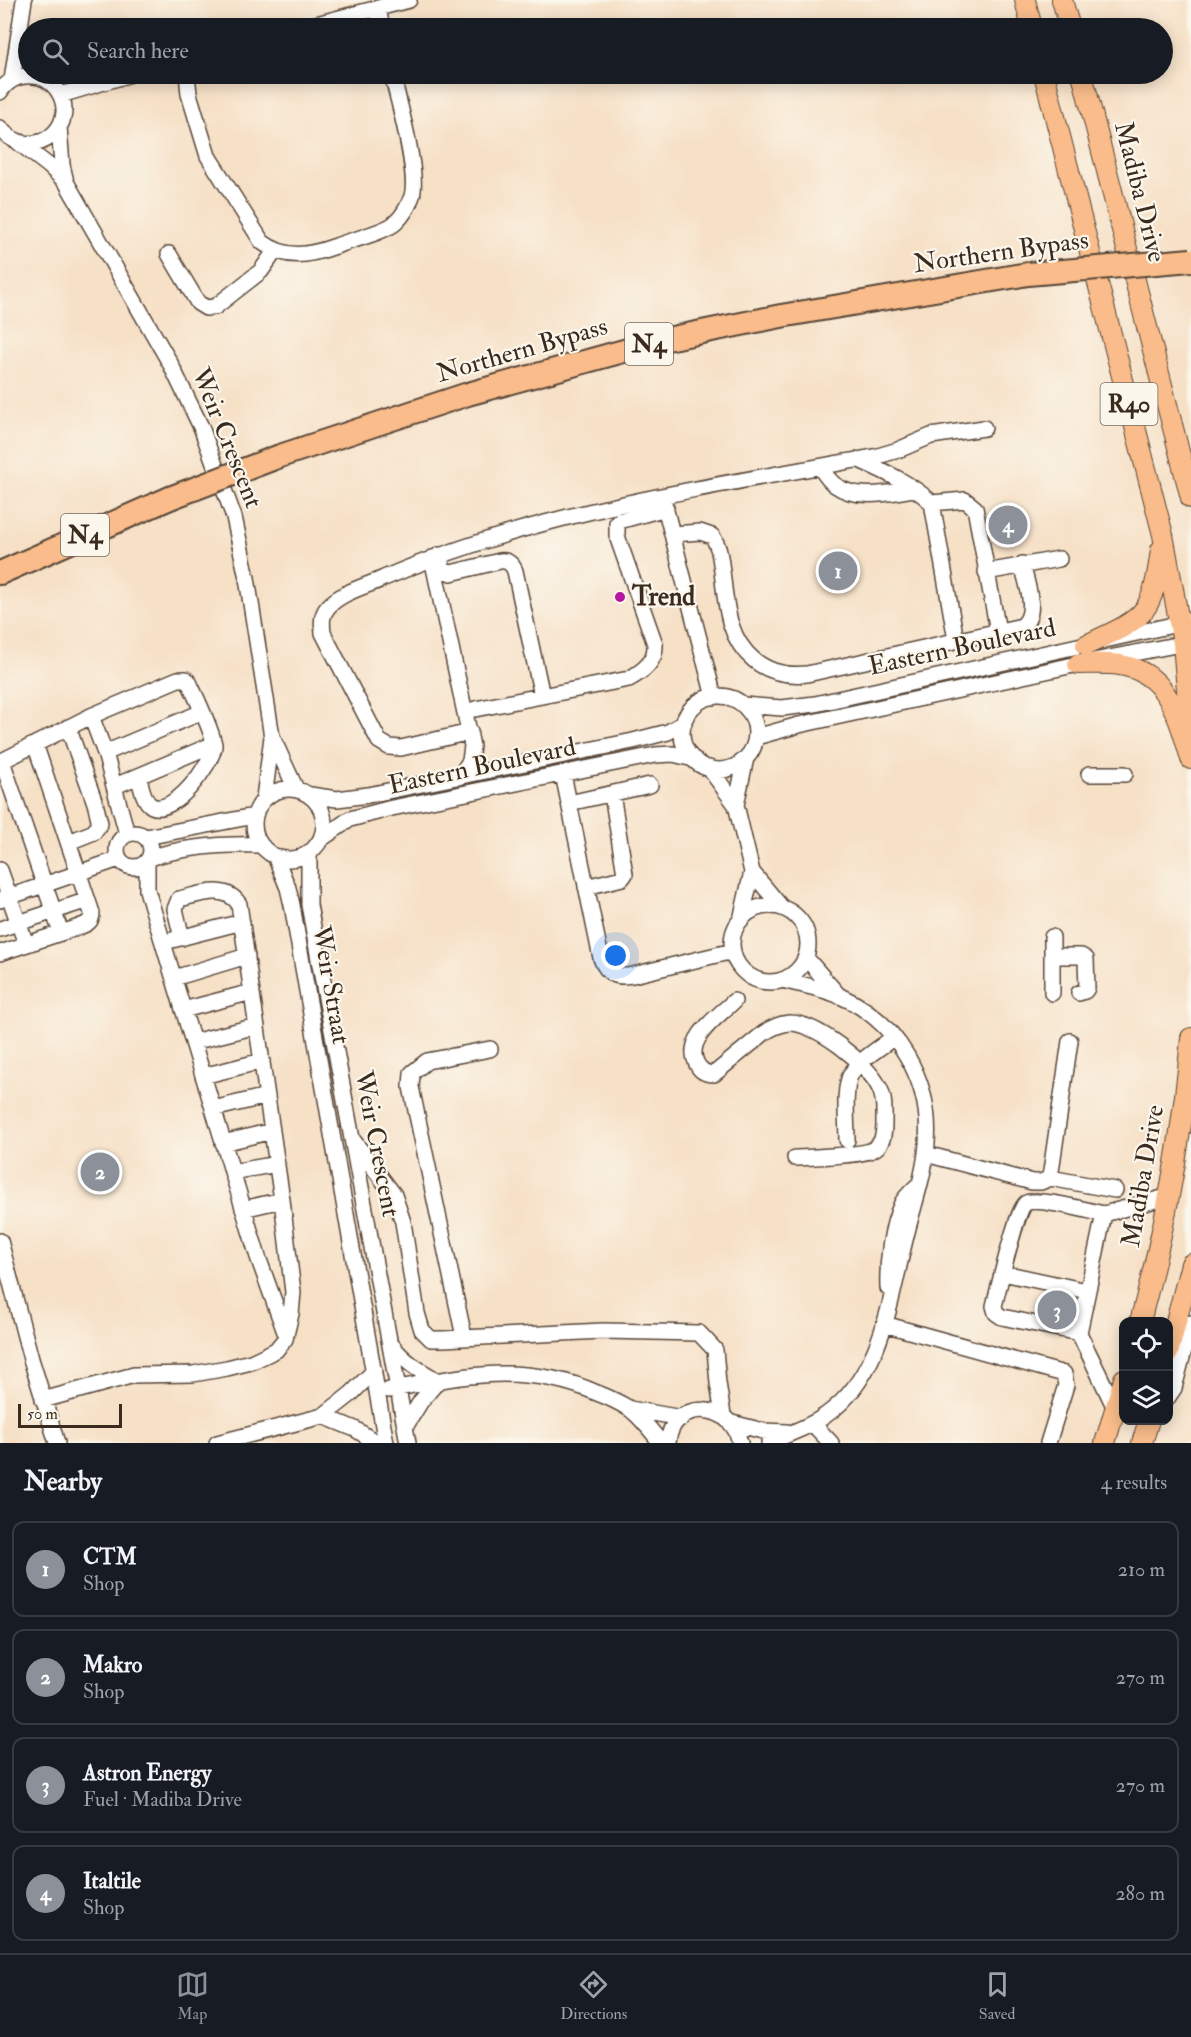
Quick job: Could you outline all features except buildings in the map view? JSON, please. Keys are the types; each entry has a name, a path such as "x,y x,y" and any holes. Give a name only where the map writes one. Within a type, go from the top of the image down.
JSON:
{"highway":[{"name":"Northern Bypass","path":"0,573 170,498 280,456 468,394 667,339 805,312 1028,274 1191,260"}],"main road":[{"path":"1025,0 1030,18"},
{"path":"1062,0 1067,18"},
{"name":"R40","path":"1047,84 1163,535 1186,633 1191,739"},
{"name":"Madiba Drive","path":"1085,84 1191,498"},
{"path":"1086,645 1132,622 1146,608 1155,585 1163,535"},
{"path":"1078,664 1119,665 1138,669 1153,679 1168,696 1191,759"},
{"name":"Madiba Drive","path":"1141,1317 1170,1196 1191,1038"},
{"path":"1173,1334 1190,1270"},
{"path":"1105,1443 1119,1395"}],"street":[{"path":"340,18 410,0"},
{"path":"378,8 380,18"},
{"path":"12,80 18,44"},
{"path":"0,92 12,80 18,78"},
{"path":"18,142 30,145 42,142 59,128 64,106 61,95 52,84"},
{"path":"61,95 95,84"},
{"path":"188,84 208,156 262,242 275,252 302,255 322,251 394,224 405,212 413,194 413,174 394,84"},
{"path":"0,128 66,182"},
{"path":"59,128 66,182"},
{"name":"Weir Crescent","path":"66,182 170,363 205,437 234,517 247,578 272,737"},
{"path":"169,254 198,303 206,308 215,307 261,271 275,252"},
{"path":"470,732 401,748 389,747 379,741 323,633 323,614 330,605 339,598 435,557 580,513 664,502 859,460 898,450 931,436 984,428"},
{"path":"859,460 914,489 932,504 956,640"},
{"path":"820,467 834,485 848,492 872,494 914,489"},
{"path":"932,504 960,500 972,504 975,508 998,631"},
{"path":"664,502 714,697"},
{"path":"475,709 629,679 649,664 655,644 616,528 619,520 664,502"},
{"path":"673,534 690,532 712,536 717,543 729,620 741,646 760,665 778,673 799,675 1022,626 1029,617 1031,608 1022,564"},
{"path":"435,557 444,570 451,573 500,561 512,564 542,696"},
{"path":"435,557 472,746 470,760 459,777"},
{"path":"987,572 1059,559"},
{"name":"Eastern Boulevard","path":"303,792 326,798 350,798 633,741 668,732 684,723 688,713 695,705 714,697 724,696 743,705 782,708 804,706 1086,645 1186,633"},
{"name":"Eastern Boulevard","path":"756,737 799,724 1078,664 1186,633"},
{"path":"61,933 1,761 91,716 183,678 189,682 214,744 208,760 184,794 161,807 150,805 147,802 139,778"},
{"path":"709,768 726,769 737,765 753,748 756,737 755,725 751,714 743,705"},
{"path":"105,753 202,712"},
{"path":"91,716 105,753 128,834"},
{"path":"684,723 684,742 694,759"},
{"path":"68,727 100,823 94,832 69,842"},
{"path":"272,737 303,792 322,810 324,830 321,839 309,852 298,858 286,859 275,856 260,845 255,837 254,816 257,807 264,798 284,788 303,792"},
{"path":"264,798 272,737"},
{"path":"0,953 90,921 92,914 35,744"},
{"path":"115,786 139,778 214,744"},
{"name":"Eastern Boulevard","path":"321,839 340,824 358,816 655,754 673,754 694,759 709,768"},
{"path":"736,805 746,758"},
{"path":"709,768 736,805 752,872 741,920 733,935 735,960 742,971 765,982 783,980 799,969 806,958 807,934 793,914 782,908 769,906 757,908 741,920"},
{"path":"563,774 605,968 612,974 633,975 733,951"},
{"path":"1089,774 1125,774"},
{"path":"569,803 651,784"},
{"path":"586,887 622,878 625,874 612,794"},
{"path":"147,890 117,850 120,840 128,834 135,833 146,837 254,816"},
{"path":"146,837 151,847 147,890 243,1209 285,1332"},
{"path":"4,899 79,874 125,863 142,866 148,860 182,849 233,844 260,845"},
{"name":"Weir Crescent","path":"309,852 309,905 408,1443"},
{"name":"Weir Straat","path":"275,856 292,905 386,1443"},
{"path":"0,870 4,899 18,923 26,944"},
{"path":"752,872 782,908"},
{"path":"43,1400 134,1375 193,1374 228,1368 251,1362 276,1350 285,1339 293,1292 239,904 224,892 179,899 175,909 182,938"},
{"path":"0,929 88,900"},
{"path":"163,943 242,922"},
{"path":"1052,937 1052,993"},
{"path":"174,978 247,956"},
{"path":"1052,956 1081,956 1086,959 1087,988 1079,993"},
{"path":"806,958 839,996"},
{"path":"769,1443 813,1424 835,1409 864,1374 878,1344 889,1306 926,1154 928,1126 922,1092 909,1059 888,1029 861,1008 839,996 783,980"},
{"path":"183,1010 252,992"},
{"path":"734,1001 695,1042 693,1053 702,1071 714,1074 771,1028 790,1023 815,1030 861,1063 882,1093 884,1129 880,1143 870,1151 795,1158"},
{"path":"193,1042 257,1026"},
{"path":"848,1140 847,1087 851,1075 861,1063 894,1037"},
{"path":"1050,1178 1070,1041"},
{"path":"464,1337 411,1087 412,1073 427,1061 490,1049"},
{"path":"203,1076 262,1061"},
{"path":"213,1109 267,1096"},
{"path":"223,1143 272,1131"},
{"path":"351,1139 394,1195 403,1222 417,1313 422,1330 431,1339 603,1331 699,1333 710,1342 715,1350 718,1383 728,1419 738,1432 740,1443"},
{"path":"926,1154 1032,1182 1041,1182 1050,1178 1115,1190"},
{"path":"232,1172 277,1164"},
{"path":"1079,1333 997,1314 994,1306 1020,1210 1026,1203 1042,1202 1104,1214 1170,1196"},
{"path":"243,1209 282,1200"},
{"path":"1104,1214 1079,1333 1115,1408"},
{"path":"0,1241 31,1359 57,1443"},
{"path":"1190,1270 1191,1300"},
{"path":"1003,1273 1087,1291"},
{"path":"1173,1390 1191,1323"},
{"path":"884,1324 1064,1374 1066,1385 1048,1443"},
{"path":"391,1344 405,1359 438,1381"},
{"path":"217,1443 323,1416 351,1394 374,1371"},
{"path":"378,1393 438,1381 497,1373 546,1376 578,1384 630,1409 682,1418"},
{"path":"405,1427 438,1381"},
{"path":"700,1410 718,1383"},
{"path":"630,1409 661,1443"},
{"path":"668,1443 673,1427 682,1418 700,1410 713,1411 728,1419 763,1431 790,1432"},
{"path":"323,1416 355,1428 377,1443"},
{"path":"813,1424 831,1443"}],"place":[{"name":"Italtile","path":"1008,525"},
{"name":"CTM","path":"838,571"},
{"name":"Trend","path":"620,597"},
{"name":"Makro","path":"100,1172"},
{"name":"Astron Energy","path":"1057,1310"}]}
